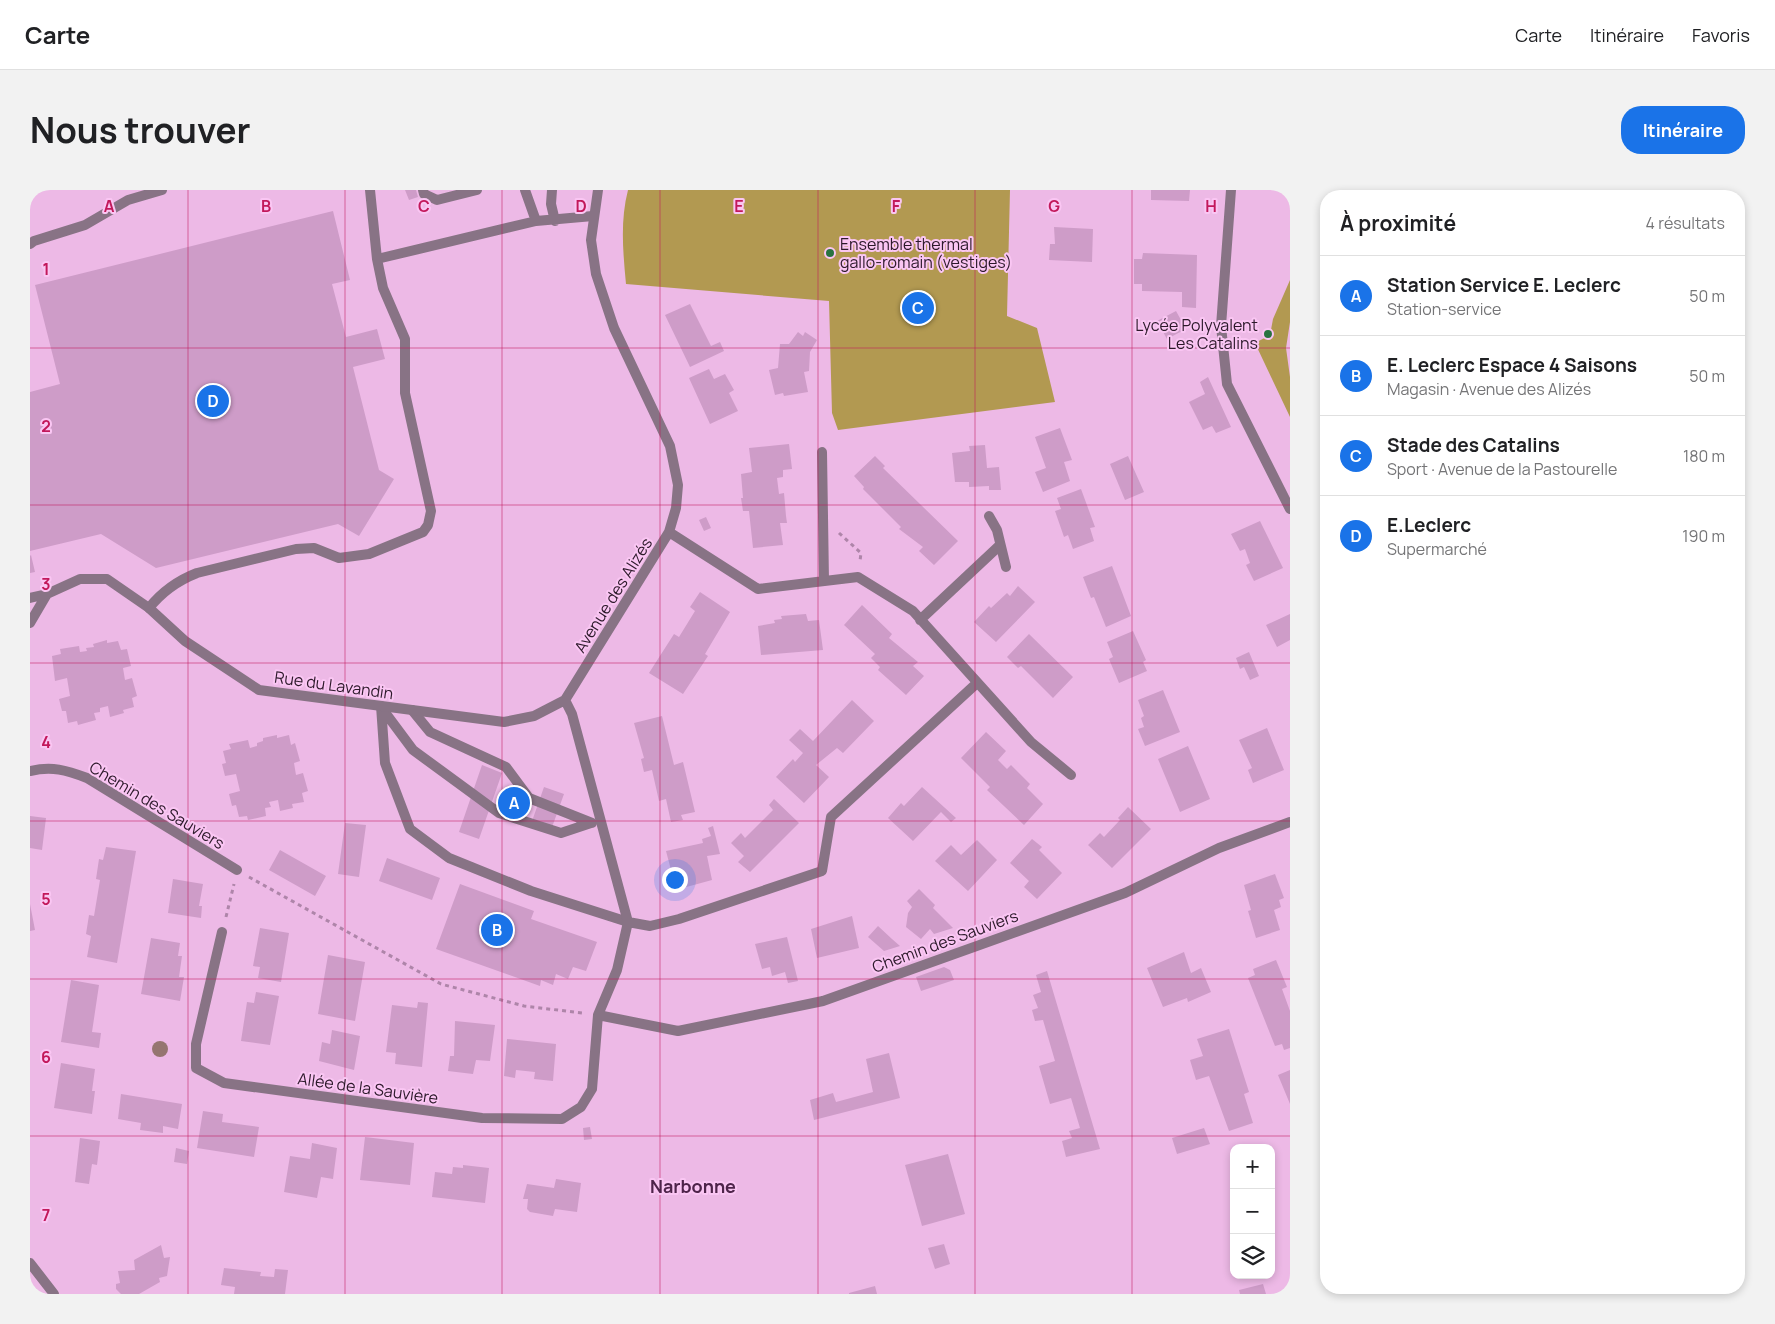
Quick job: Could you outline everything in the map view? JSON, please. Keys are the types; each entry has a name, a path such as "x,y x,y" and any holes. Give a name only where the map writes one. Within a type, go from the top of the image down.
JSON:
{"street":[{"path":"30,244 34,241 85,225 128,200 162,190"},
{"path":"423,190 424,194 436,200 477,190"},
{"path":"525,190 536,221"},
{"path":"552,190 551,204 555,221"},
{"name":"Avenue des Alizés","path":"565,700 669,532 676,508 678,485 670,446 611,319 596,274 591,240 598,190"},
{"path":"1231,190 1221,326 1228,384 1290,509"},
{"path":"148,608 186,577 197,573 296,549 314,548 339,558 379,551 423,532 430,518 431,511 405,393 405,339 382,288 370,194"},
{"path":"377,259 536,221 555,221 593,216"},
{"path":"822,452 824,581"},
{"path":"989,516 997,530 999,546 1006,567"},
{"path":"669,532 758,589 858,577 913,612 1031,742 1071,776"},
{"path":"920,620 999,546"},
{"name":"Rue du Lavandin","path":"30,598 47,594 80,579 107,579 148,608 185,641 260,690 504,722 534,716 565,700"},
{"path":"30,623 47,594"},
{"path":"381,706 385,763 410,829 449,858 532,891 628,922 650,926 679,919 822,871 831,817 977,683"},
{"path":"565,700 572,714 628,922 617,970 598,1016"},
{"path":"381,706 413,750 499,813 561,833 602,820"},
{"path":"412,710 430,732 506,767 529,798 591,824"},
{"name":"Chemin des Sauviers","path":"30,771 48,767 67,770 87,778 237,870"},
{"name":"Chemin des Sauviers","path":"598,1016 678,1032 823,1000 1125,892 1220,848 1290,822"},
{"name":"Allée de la Sauvière","path":"222,932 196,1044 196,1068 224,1083 482,1118 562,1119 581,1108 592,1089 598,1016"},
{"path":"30,1263 54,1294"}],"path":[{"path":"823,519 862,553 858,577"},
{"path":"222,932 237,870 441,984 524,1006 598,1016"}],"shaded area":[{"path":"628,190 1010,190 1007,316 1037,328 1055,402 838,430 832,413 829,301 626,284 623,225"},
{"path":"1290,280 1290,322 1286,348 1290,377 1290,417 1255,343 1270,335 1273,319"}],"building":[{"path":"405,190 416,190 418,197 409,200"},
{"path":"1151,190 1190,190 1189,201 1151,200"},
{"path":"333,211 350,280 332,284 346,337 377,329 385,359 353,367 379,470 394,479 359,536 338,524 156,568 101,534 30,551 30,392 60,384 35,285"},
{"path":"1054,227 1093,229 1092,262 1049,260 1050,244 1055,244"},
{"path":"1143,253 1197,255 1196,308 1182,307 1182,292 1142,291 1142,284 1134,284 1134,259 1142,259"},
{"path":"690,304 711,346 720,342 724,351 690,367 665,315"},
{"path":"1176,311 1186,329 1167,339 1157,321"},
{"path":"798,332 803,336 805,332 817,340 810,352 809,371 804,372 808,392 784,396 783,393 775,395 769,370 778,368 780,344 789,344"},
{"path":"709,369 714,379 725,374 734,390 729,393 738,411 710,424 689,378"},
{"path":"1208,377 1231,427 1216,433 1212,426 1203,430 1189,402 1205,394 1200,382"},
{"path":"1060,428 1072,460 1064,462 1070,481 1043,492 1035,472 1046,468 1035,437"},
{"path":"789,444 792,469 783,470 783,477 777,478 779,494 784,493 787,523 780,523 783,545 753,548 749,511 743,511 741,498 743,498 741,474 752,472 749,448"},
{"path":"985,445 987,468 999,467 1001,490 989,490 989,486 969,487 969,482 955,482 952,453 970,451 969,446"},
{"path":"875,456 885,466 883,468 958,541 934,565 919,551 923,547 899,529 901,527 863,489 864,487 854,476"},
{"path":"1128,456 1144,492 1125,500 1110,464"},
{"path":"1081,489 1095,527 1090,528 1094,541 1073,549 1068,535 1064,537 1055,511 1061,509 1057,498"},
{"path":"706,517 711,528 704,531 699,520"},
{"path":"1260,521 1283,568 1254,581 1246,565 1250,563 1245,549 1240,551 1231,534"},
{"path":"30,556 35,572 30,573"},
{"path":"1112,566 1131,616 1106,627 1094,597 1091,598 1083,577"},
{"path":"1018,586 1035,602 996,642 974,622 989,606 991,608 1007,593 1010,596"},
{"path":"700,592 730,612 705,654 708,656 683,694 649,673 674,634 679,637 695,611 690,607"},
{"path":"862,605 892,634 889,638 918,662 913,666 924,676 906,695 878,670 880,667 871,658 875,654 844,625"},
{"path":"806,614 808,621 819,620 823,650 761,655 758,626 775,623 774,620 782,619 781,616"},
{"path":"1290,614 1290,640 1277,647 1266,625"},
{"path":"1133,631 1146,660 1143,662 1147,671 1119,683 1109,659 1113,657 1107,642"},
{"path":"1029,634 1073,677 1053,698 1021,666 1018,668 1007,657"},
{"path":"107,640 107,643 118,641 121,650 127,649 131,666 123,668 125,680 132,678 137,696 132,698 134,707 123,710 124,713 110,717 108,706 100,708 100,712 94,713 96,720 78,725 77,721 68,723 66,711 62,711 59,699 70,696 67,678 55,681 52,656 61,654 60,649 79,646 80,652 87,651 86,648 94,647 93,644"},
{"path":"1249,652 1259,676 1250,680 1244,667 1240,669 1236,658"},
{"path":"1163,690 1180,732 1145,746 1138,729 1144,727 1141,718 1144,716 1138,700"},
{"path":"852,700 874,721 843,753 837,748 816,765 829,777 804,803 776,777 793,759 795,762 803,753 789,740 800,729 813,741"},
{"path":"662,716 674,765 683,762 695,812 681,815 683,820 671,822 666,799 659,801 652,770 644,772 641,759 644,758 634,723"},
{"path":"1267,728 1284,770 1253,783 1248,770 1252,768 1239,740"},
{"path":"986,732 1006,751 998,760 1007,769 1011,765 1030,784 1027,788 1043,804 1024,825 987,790 990,787 961,758"},
{"path":"277,735 277,738 289,735 291,745 295,743 300,761 294,763 296,775 303,773 308,791 302,793 304,802 292,804 293,808 280,811 278,800 269,802 271,807 265,808 266,816 248,820 247,816 239,817 236,805 232,806 229,794 240,791 236,774 225,776 222,764 226,763 223,751 231,749 229,744 248,740 250,748 257,746 257,743 263,741 263,738"},
{"path":"1188,746 1210,799 1180,812 1158,759"},
{"path":"482,765 502,773 479,839 459,832"},
{"path":"544,787 564,794 551,830 531,824"},
{"path":"922,787 956,818 951,822 941,812 913,841 888,818 901,803 904,806"},
{"path":"774,799 799,823 750,872 738,862 744,856 731,843 741,833 745,838 773,810 769,805"},
{"path":"1128,807 1151,829 1112,868 1088,845 1100,833 1104,837 1120,820 1118,818"},
{"path":"30,816 46,818 42,850 30,848"},
{"path":"345,823 366,825 359,877 338,874"},
{"path":"713,826 720,854 707,856 712,880 679,889 675,869 671,870 666,851 703,843 702,839 711,836 708,828"},
{"path":"1032,839 1042,847 1039,850 1062,873 1037,899 1024,887 1029,881 1010,863"},
{"path":"977,840 997,860 968,891 935,861 951,845 961,855"},
{"path":"106,847 136,851 117,963 87,957 91,936 86,934 89,915 94,916 100,880 96,879 99,859 103,860"},
{"path":"280,850 326,876 315,896 269,870"},
{"path":"387,858 440,878 432,900 379,881"},
{"path":"1275,874 1284,898 1279,900 1281,907 1274,910 1280,930 1256,938 1248,911 1251,910 1244,885"},
{"path":"173,879 203,884 199,906 202,906 201,918 168,913"},
{"path":"460,884 534,911 531,919 597,942 586,971 573,967 568,979 556,974 553,985 541,980 540,986 436,949"},
{"path":"919,889 935,905 933,908 953,928 934,934 930,929 921,939 906,927 908,913 912,907 907,901"},
{"path":"30,904 35,930 30,931"},
{"path":"852,916 859,948 817,958 811,929"},
{"path":"878,926 900,946 884,951 868,937"},
{"path":"260,928 289,933 281,982 258,978 260,967 253,966"},
{"path":"787,937 798,981 788,983 785,972 772,976 770,967 762,969 755,944"},
{"path":"151,938 180,943 178,956 182,956 179,977 184,977 180,1001 141,994"},
{"path":"1184,952 1191,973 1201,968 1211,992 1188,1002 1187,998 1163,1007 1147,968"},
{"path":"328,955 365,962 355,1021 318,1014"},
{"path":"1276,960 1287,987 1282,989 1290,1011 1290,1048 1284,1050 1282,1044 1275,1046 1248,978 1255,975 1253,969"},
{"path":"944,967 950,970 954,980 921,991 916,977"},
{"path":"1047,971 1100,1149 1066,1157 1062,1141 1072,1138 1069,1131 1080,1128 1071,1098 1050,1104 1039,1066 1055,1061 1043,1020 1035,1021 1032,1010 1038,1008 1033,995 1041,992 1036,975"},
{"path":"71,980 99,985 92,1032 101,1033 99,1048 61,1042"},
{"path":"256,992 279,996 270,1045 241,1041 247,1002 254,1003"},
{"path":"418,1002 428,1003 422,1067 395,1064 396,1053 386,1052 392,1005 417,1008"},
{"path":"455,1021 495,1025 490,1061 476,1060 473,1074 448,1071 450,1056 454,1056"},
{"path":"1229,1029 1249,1092 1244,1094 1253,1123 1229,1131 1209,1076 1196,1080 1190,1060 1203,1056 1197,1039"},
{"path":"332,1030 360,1036 354,1070 319,1061 322,1042 330,1044"},
{"path":"507,1039 556,1044 553,1081 534,1079 535,1072 516,1070 515,1078 504,1076"},
{"path":"889,1053 900,1098 814,1120 810,1100 833,1093 836,1102 873,1092 866,1059"},
{"path":"61,1063 95,1069 92,1091 95,1091 92,1114 54,1108"},
{"path":"1290,1070 1290,1104 1278,1075"},
{"path":"121,1094 182,1104 178,1129 163,1126 163,1133 140,1130 141,1123 118,1119"},
{"path":"203,1111 223,1114 222,1122 259,1127 254,1157 197,1148"},
{"path":"590,1127 592,1139 584,1140 583,1128"},
{"path":"1204,1128 1210,1144 1177,1154 1172,1138"},
{"path":"365,1137 414,1143 410,1185 360,1180"},
{"path":"80,1138 100,1141 97,1165 92,1164 89,1184 75,1182"},
{"path":"312,1143 337,1148 333,1179 321,1177 317,1198 284,1192 290,1156 310,1159"},
{"path":"176,1148 189,1151 187,1164 174,1162"},
{"path":"948,1154 965,1214 922,1226 905,1165"},
{"path":"463,1165 489,1168 485,1203 432,1197 435,1172 452,1174 453,1167 463,1168"},
{"path":"556,1179 581,1183 577,1212 555,1209 553,1216 530,1212 527,1209 528,1199 523,1199 527,1184 554,1188"},
{"path":"944,1244 950,1264 935,1269 928,1248"},
{"path":"161,1245 164,1258 170,1257 167,1276 159,1278 160,1282 139,1294 121,1294 116,1289 116,1284 120,1283 118,1271 135,1270 134,1260"},
{"path":"224,1268 261,1272 260,1276 274,1277 275,1269 288,1270 285,1294 234,1294 235,1287 221,1285"},
{"path":"1263,1284 1266,1294 1240,1294 1239,1290"},
{"path":"875,1286 877,1294 849,1294 849,1293"}],"place":[{"name":"Ensemble thermal gallo-romain (vestiges)","path":"830,253"},
{"name":"Stade des Catalins","path":"918,308"},
{"name":"Lycée Polyvalent Les Catalins","path":"1268,334"},
{"name":"E.Leclerc","path":"213,401"},
{"name":"Station Service E. Leclerc","path":"514,803"},
{"name":"E. Leclerc Espace 4 Saisons","path":"497,930"}],"district":[{"name":"Narbonne","path":"693,1187"}]}
